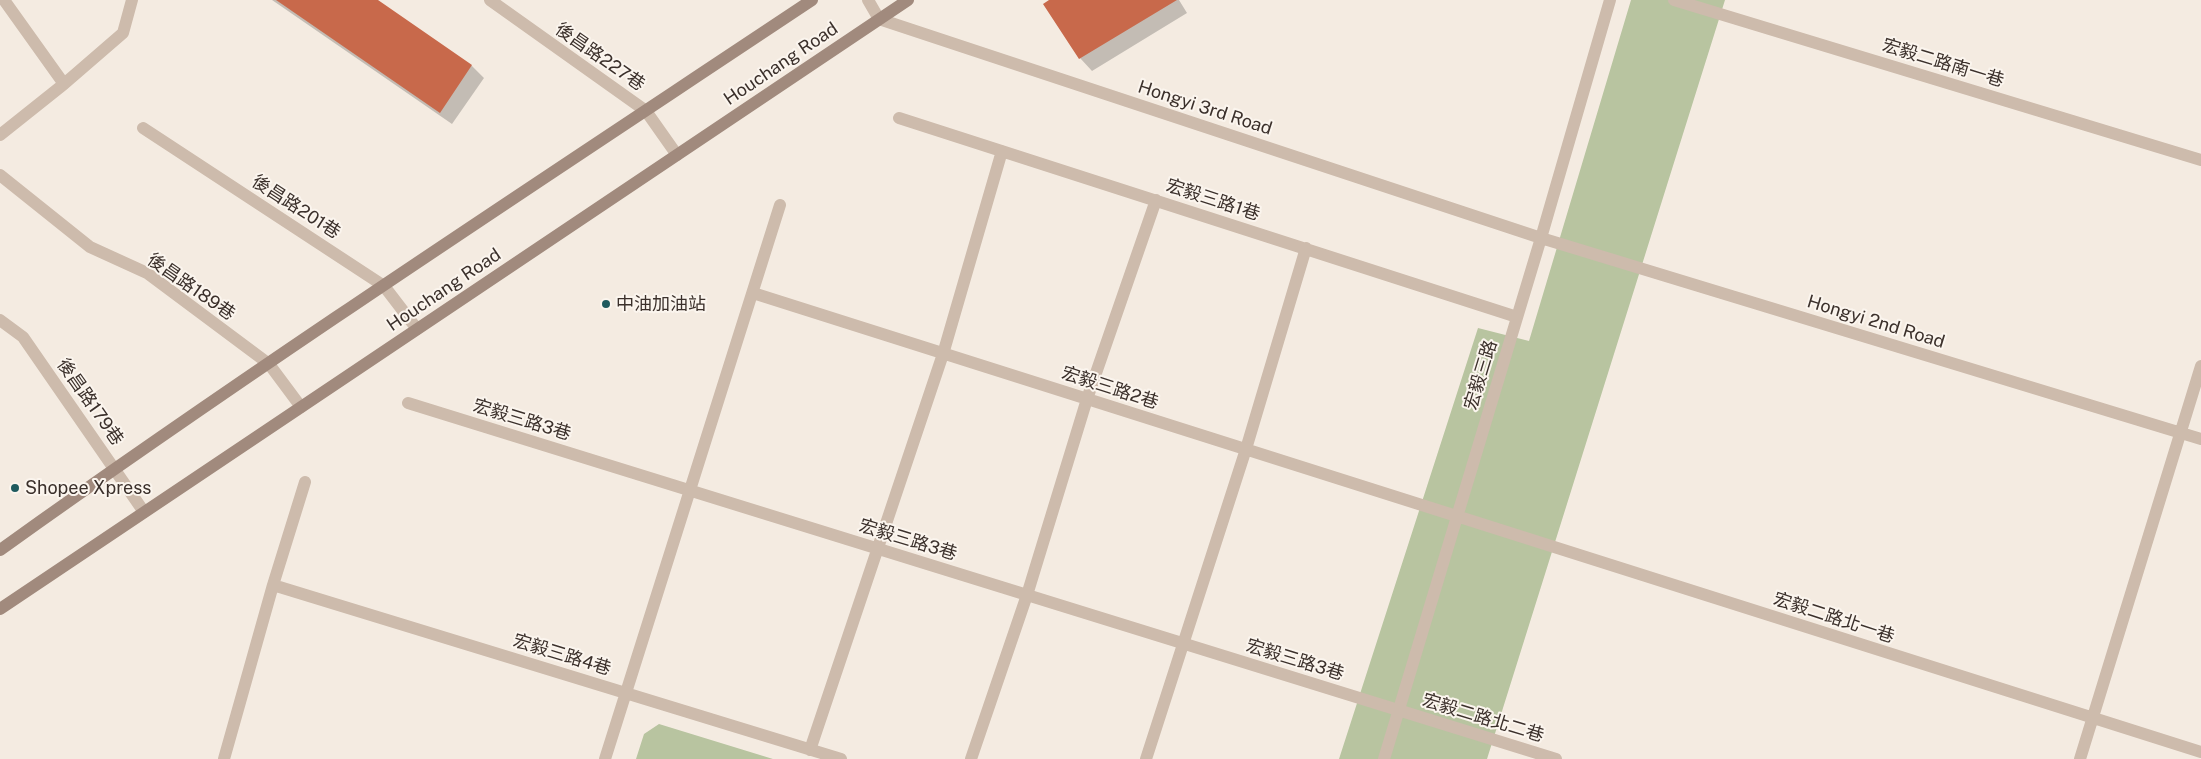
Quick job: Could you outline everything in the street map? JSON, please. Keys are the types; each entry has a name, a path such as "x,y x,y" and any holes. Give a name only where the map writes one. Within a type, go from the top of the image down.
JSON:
{"street":[{"path":"4,0 64,84"},
{"path":"0,135 64,84 123,33 132,0"},
{"name":"後昌路227巷","path":"490,0 646,111 677,155"},
{"name":"Houchang Road","path":"0,550 115,468 812,0"},
{"path":"868,0 879,19"},
{"name":"Houchang Road","path":"0,609 908,0"},
{"name":"宏毅三路","path":"1384,759 1518,317 1610,0"},
{"name":"宏毅二路南一巷","path":"1674,0 2201,160"},
{"name":"Hongyi 3rd Road","path":"879,19 1541,238"},
{"name":"宏毅三路1巷","path":"899,118 1518,317"},
{"name":"後昌路201巷","path":"143,128 384,286 417,330"},
{"path":"810,750 943,354 1002,151"},
{"name":"後昌路189巷","path":"0,175 90,247 147,273 269,364 301,407"},
{"path":"971,759 1027,595 1087,399 1156,200"},
{"path":"606,759 780,206"},
{"name":"Hongyi 2nd Road","path":"1541,238 2201,439"},
{"path":"1146,759 1246,449 1306,248"},
{"name":"宏毅三路2巷","path":"753,293 1457,516"},
{"name":"後昌路179巷","path":"0,320 24,337 144,512"},
{"path":"2080,759 2201,366"},
{"name":"宏毅三路3巷","path":"408,403 1399,710"},
{"path":"224,759 273,585 305,482"},
{"name":"宏毅二路北一巷","path":"1457,516 2201,752"},
{"name":"宏毅三路4巷","path":"273,585 841,759"},
{"name":"宏毅二路北二巷","path":"1399,710 1556,759"}],"green space":[{"path":"1631,0 1725,0 1487,759 1339,759 1478,328 1529,341"},
{"path":"659,724 773,759 636,759 644,734"}],"building":[{"path":"276,0 378,0 472,65 440,113"},
{"path":"1049,0 1177,0 1079,59 1043,4"}],"place":[{"name":"中油加油站","path":"606,304"},
{"name":"Shopee Xpress","path":"15,488"}]}
